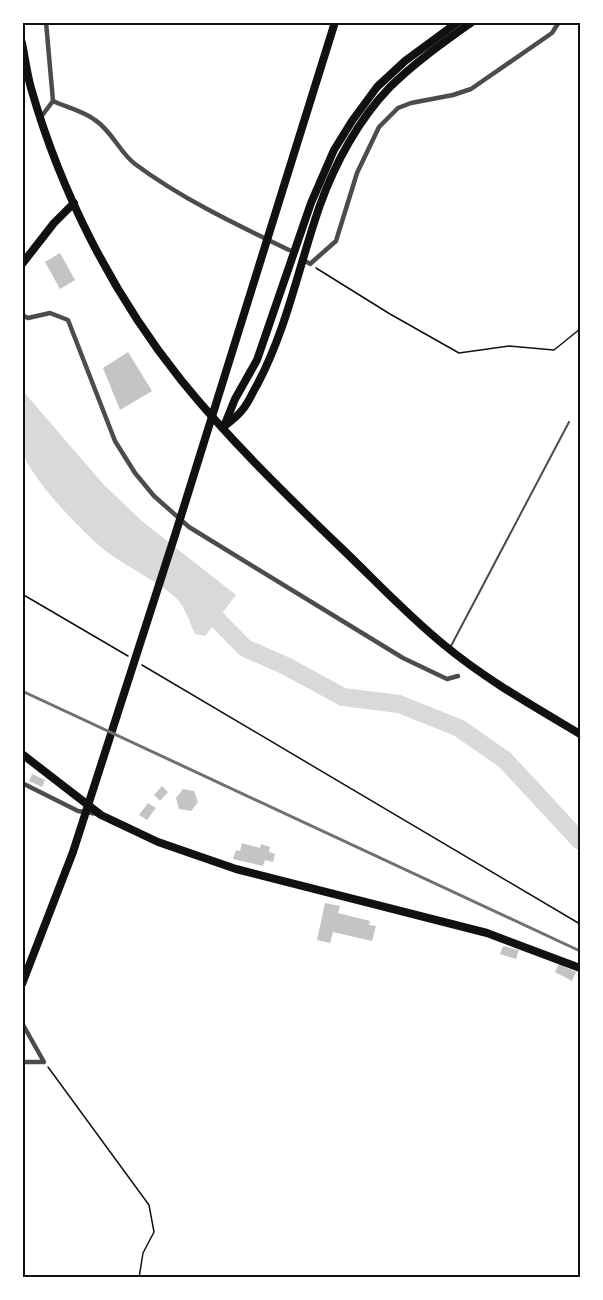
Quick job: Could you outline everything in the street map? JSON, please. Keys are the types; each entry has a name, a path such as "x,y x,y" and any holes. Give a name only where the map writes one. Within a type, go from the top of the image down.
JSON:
{"highway":[{"path":"22,984 73,852 176,532 335,22"},
{"path":"223,428 235,399 257,360 311,203 334,150 377,87 405,61 458,22"},
{"path":"223,428 243,410 267,366 279,338 321,203 334,171 352,140 389,88 472,22"}],"main road":[{"path":"22,43 30,86 54,157 74,203 117,287 138,321 182,381 274,484 449,649 483,674 580,734"},
{"path":"22,264 54,223 74,203"},
{"path":"22,754 101,815 158,842 236,869 487,933 580,968"}],"street":[{"path":"41,117 53,101 46,22"},
{"path":"309,263 336,242 357,172 378,127 398,108 411,102 453,95 471,89 552,33 559,22"},
{"path":"53,101 95,120 118,143 133,163 163,183 289,250"},
{"path":"22,315 28,318 50,313 68,321 115,441 135,473 154,496 189,527 403,658 447,679 458,676"},
{"path":"22,783 78,812 101,815"},
{"path":"22,1023 44,1062 22,1062"}],"lane":[{"path":"449,649 568,422"}],"path":[{"path":"309,263 390,314 459,352 509,346 554,350 580,329"},
{"path":"22,594 580,924"},
{"path":"44,1062 149,1205 154,1232 143,1253 139,1278"}],"shaded area":[{"path":"22,390 104,485 143,522 236,595 205,636 195,634 185,610 176,598 107,552 72,519 36,476 22,451"}],"building":[{"path":"60,253 75,280 60,289 45,262"},
{"path":"128,352 152,391 120,410 103,368"},
{"path":"32,774 45,780 42,787 29,781"},
{"path":"162,786 168,792 160,801 154,795"},
{"path":"183,789 194,791 198,802 191,811 179,809 176,798"},
{"path":"148,803 156,808 147,820 139,815"},
{"path":"242,843 260,848 261,844 270,847 269,852 275,854 273,862 265,860 263,866 233,859 236,850 240,851"},
{"path":"325,903 340,906 338,913 370,921 369,925 376,926 372,941 333,932 330,943 317,940"},
{"path":"503,946 519,950 516,959 500,954"},
{"path":"559,964 576,972 572,981 555,972"}],"waterway":[{"path":"201,603 245,648 286,666 343,697 399,704 459,728 505,760 580,841"}],"railway":[{"path":"22,691 580,951"}]}
